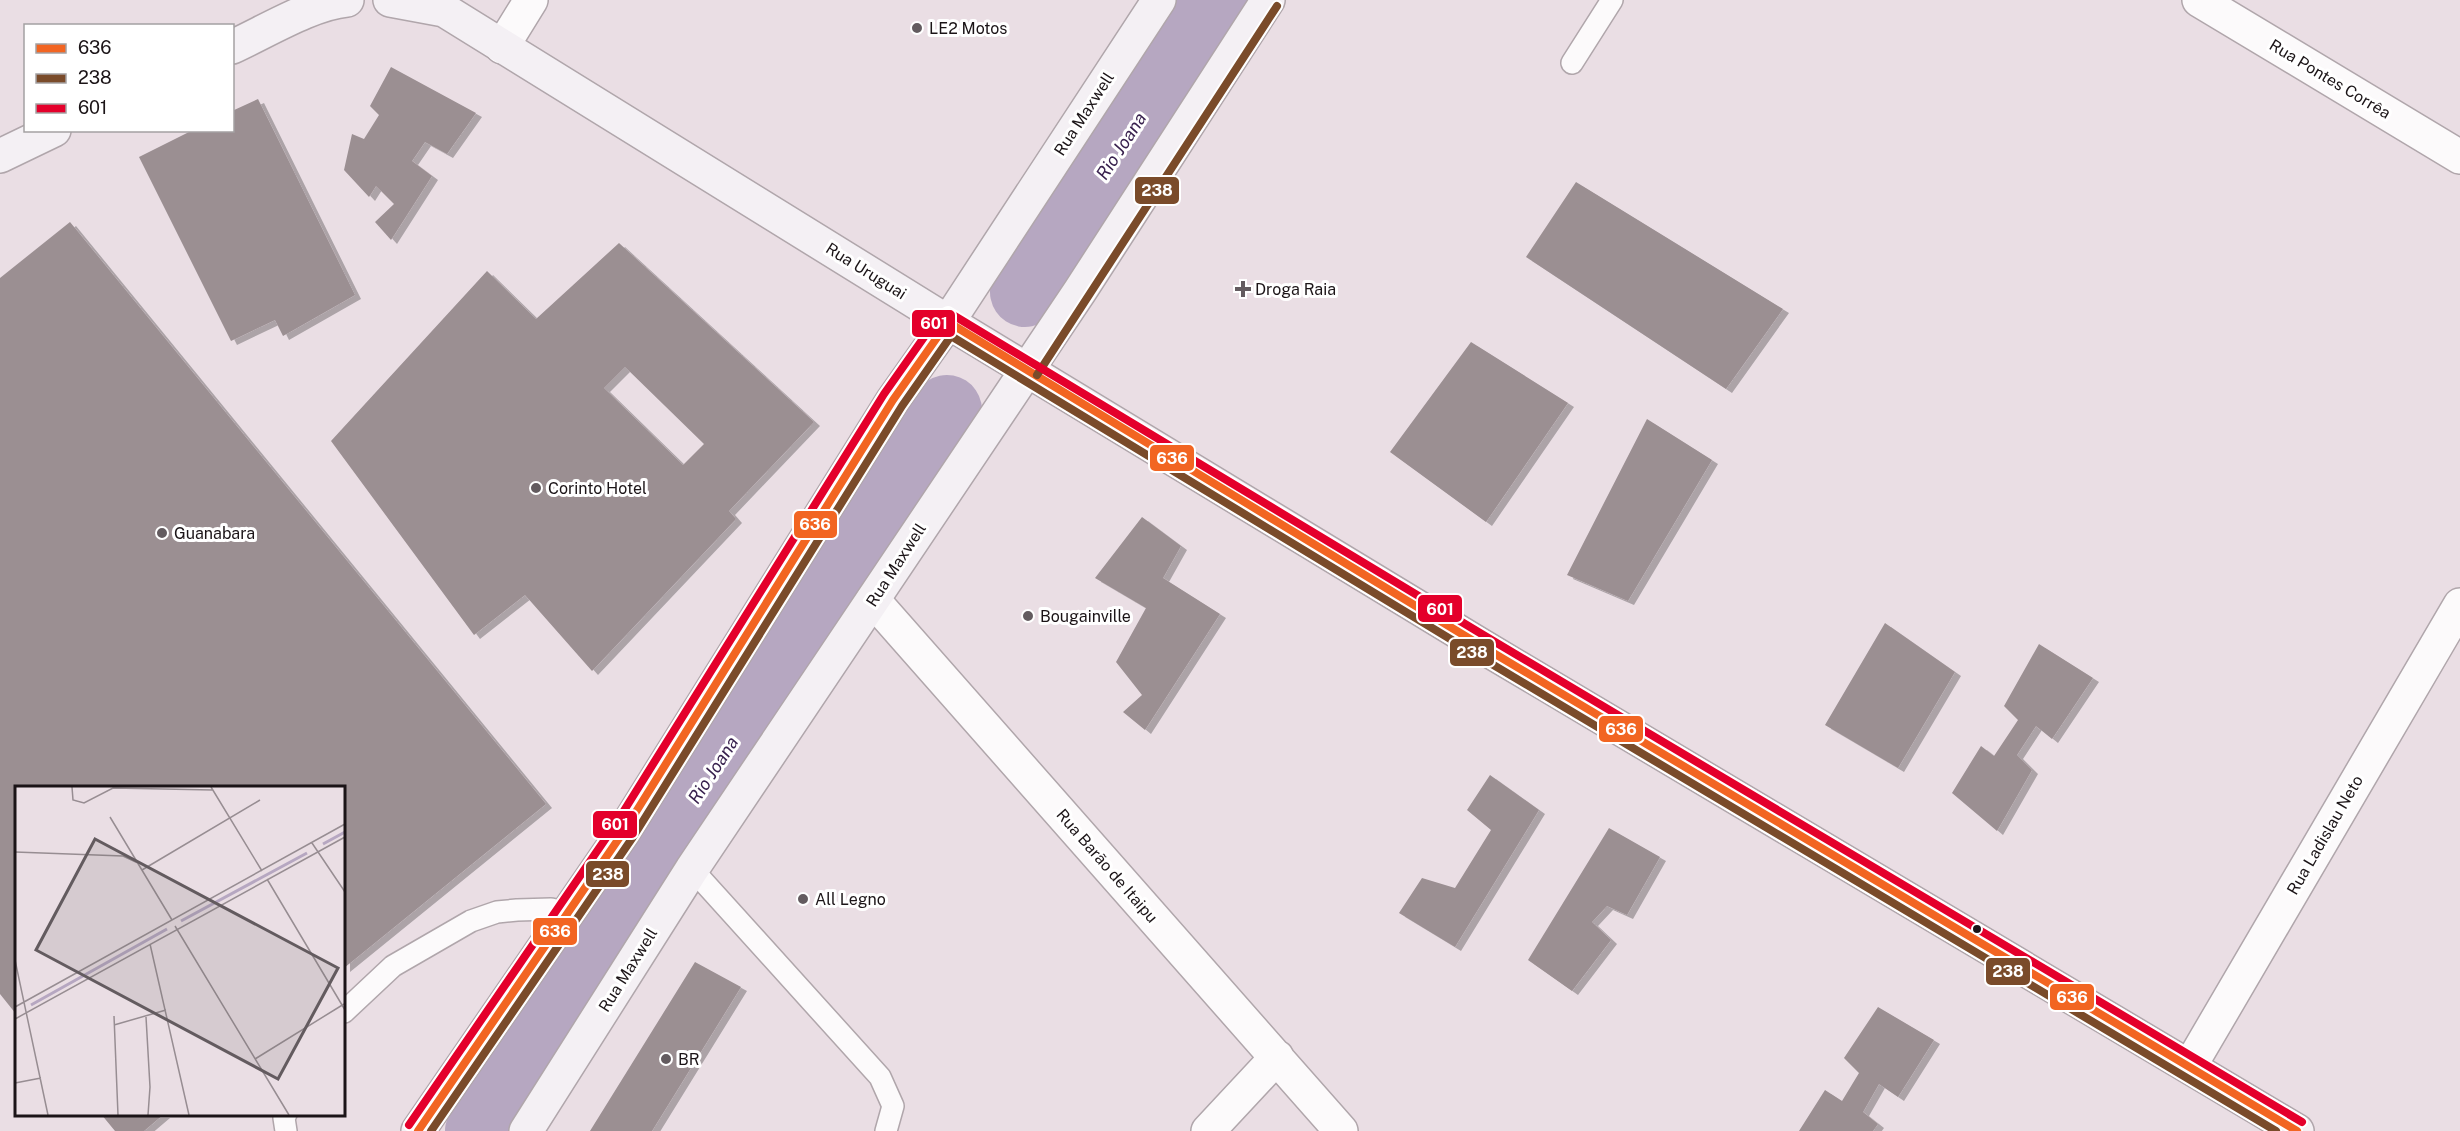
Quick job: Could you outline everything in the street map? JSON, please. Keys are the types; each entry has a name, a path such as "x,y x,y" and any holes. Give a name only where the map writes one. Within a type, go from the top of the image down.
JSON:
{"main road":[{"path":"234,46 297,17 337,1 347,0"},
{"path":"390,0 435,5"},
{"name":"Rua Maxwell","path":"418,1131 624,831 893,400 948,322 1159,0"},
{"name":"Rua Maxwell","path":"525,1131 692,869 1028,369 1268,0"},
{"name":"Rua Uruguai","path":"435,5 948,322 1480,645 2297,1131"},
{"path":"0,156 50,132"}],"street":[{"path":"502,47 531,0"},
{"name":"Rua Pontes Corrêa","path":"2199,0 2460,157"},
{"name":"Rua Barão de Itaipu","path":"873,600 1341,1131"},
{"name":"Rua Ladislau Neto","path":"2190,1066 2460,604"},
{"path":"1208,1131 1277,1057"}],"lane":[{"path":"1572,63 1612,0"},
{"path":"692,869 880,1077 893,1106 886,1131"},
{"path":"345,1011 393,966 471,921 507,911 551,909 568,913"},
{"path":"285,1116 286,1131"}],"building":[{"path":"391,67 476,113 447,154 425,142 412,161 432,176 391,240 375,222 394,204 376,186 369,197 344,170 352,134 364,139 379,115 370,106"},
{"path":"258,99 355,295 283,336 275,320 231,341 139,157 189,132 234,132 234,110"},
{"path":"1576,182 1783,309 1726,389 1526,257"},
{"name":"Guanabara","path":"70,222 546,804 345,967 345,786 15,786 15,1013 0,994 0,278"},
{"name":"Corinto Hotel","path":"619,243 814,422 729,511 736,519 592,671 525,595 474,635 331,441 487,271 536,319","holes":["625,367 704,444 683,465 604,388"]},
{"path":"1471,342 1568,403 1486,522 1390,452"},
{"path":"1647,419 1712,460 1628,601 1567,575"},
{"path":"1142,517 1181,546 1163,578 1220,614 1145,730 1123,712 1142,695 1116,662 1146,608 1095,578"},
{"path":"1885,623 1955,672 1898,768 1825,725"},
{"path":"2039,644 2093,678 2052,739 2036,726 2017,755 2032,770 1997,831 1952,793 1981,746 1994,756 2018,720 2004,706"},
{"path":"1490,775 1539,810 1455,947 1399,913 1422,878 1455,888 1491,830 1467,810"},
{"path":"1609,828 1660,857 1627,915 1607,906 1592,922 1611,940 1572,991 1528,960"},
{"name":"BR","path":"695,962 741,987 652,1131 590,1131"},
{"path":"1878,1007 1934,1040 1898,1097 1879,1084 1863,1112 1878,1124 1873,1131 1799,1131 1825,1090 1842,1101 1859,1073 1844,1058"},
{"path":"103,1116 162,1116 144,1131 115,1131"}],"waterway":[{"name":"Rio Joana","path":"1025,292 1217,0"},
{"name":"Rio Joana","path":"480,1131 947,410"}],"transit line":[{"name":"238","path":"1037,375 1277,6"},
{"name":"601","path":"409,1125 615,825 884,394 939,316 948,312 1485,636 2302,1122"},
{"name":"636","path":"948,322 1480,645 2297,1131"},
{"name":"636","path":"418,1131 624,831 893,400 948,322"},
{"name":"238","path":"431,1131 633,837 902,406 951,336 1475,654 2276,1131"}],"place":[{"name":"LE2 Motos","path":"917,28"},
{"name":"Droga Raia","path":"1243,289"},
{"name":"Corinto Hotel","path":"536,488"},
{"name":"Guanabara","path":"162,533"},
{"name":"Bougainville","path":"1028,616"},
{"name":"All Legno","path":"803,899"},
{"name":"BR","path":"666,1059"}]}
